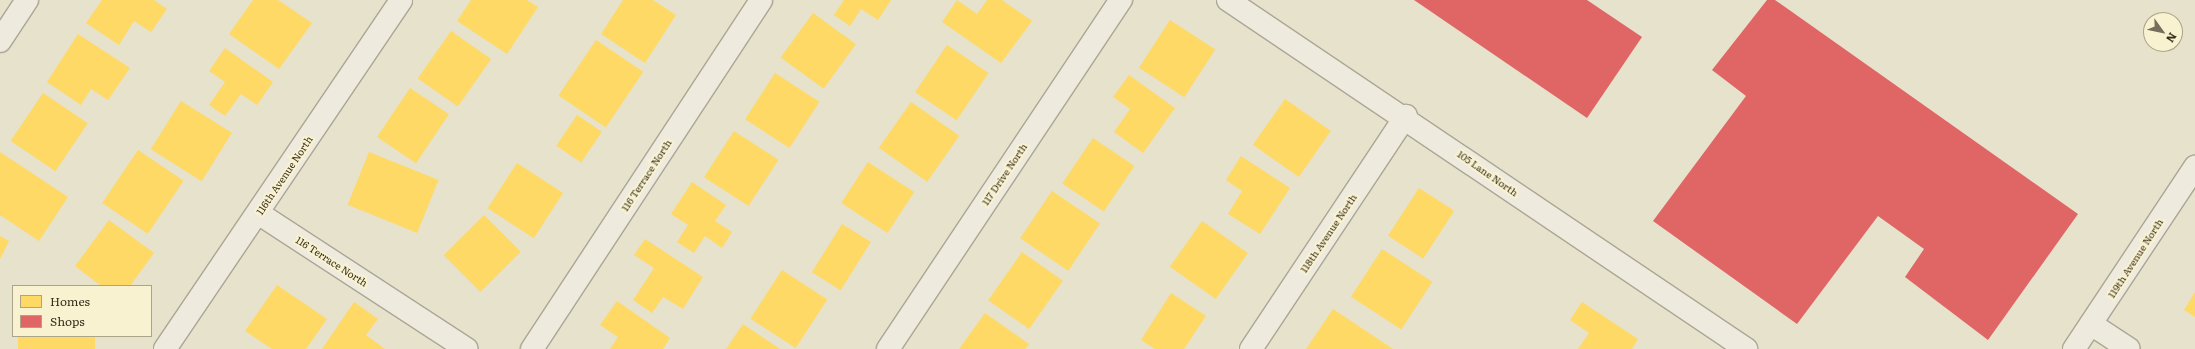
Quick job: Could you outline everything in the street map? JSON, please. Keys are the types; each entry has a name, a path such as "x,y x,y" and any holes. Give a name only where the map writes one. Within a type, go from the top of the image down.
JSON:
{"street":[{"path":"0,40 27,0"},
{"name":"116th Avenue North","path":"165,349 401,0"},
{"name":"116 Terrace North","path":"532,349 761,0"},
{"name":"117 Drive North","path":"888,349 1121,0"},
{"name":"105 Lane North","path":"1228,0 1406,116 1717,341 1746,349"},
{"name":"118th Avenue North","path":"1251,349 1406,116"},
{"name":"119th Avenue North","path":"2074,349 2195,166"},
{"name":"116 Terrace North","path":"258,213 467,349"},
{"path":"2091,324 2129,349"}],"building: Homes":[{"path":"102,0 154,0 167,9 151,32 134,21 119,45 86,23"},
{"path":"253,0 278,0 312,23 279,69 229,34"},
{"path":"471,0 527,0 538,7 507,54 457,21"},
{"path":"623,0 653,0 676,15 645,63 601,34"},
{"path":"844,0 891,0 878,20 861,9 850,26 834,15"},
{"path":"957,0 977,14 987,0 1002,0 1032,21 1001,63 942,22"},
{"path":"813,13 856,44 824,89 781,57"},
{"path":"1170,20 1215,49 1184,97 1139,68"},
{"path":"451,31 491,59 458,107 418,79"},
{"path":"78,34 130,68 108,100 91,89 81,105 47,82"},
{"path":"596,40 643,72 606,127 559,96"},
{"path":"947,45 988,73 957,120 915,92"},
{"path":"225,48 273,82 257,105 241,94 225,116 209,105 225,82 209,71"},
{"path":"775,73 819,102 789,148 745,119"},
{"path":"1129,75 1175,108 1143,153 1114,132 1130,109 1113,97"},
{"path":"410,88 449,114 416,163 377,137"},
{"path":"43,93 88,123 55,171 11,141"},
{"path":"1285,99 1331,131 1299,177 1253,145"},
{"path":"181,101 232,133 202,181 151,149"},
{"path":"911,102 959,136 927,182 879,148"},
{"path":"577,115 602,132 581,162 556,146"},
{"path":"734,131 778,160 748,206 704,177"},
{"path":"1093,138 1134,166 1104,212 1062,184"},
{"path":"138,150 184,181 148,234 102,203"},
{"path":"0,152 68,197 39,241 0,215"},
{"path":"369,152 439,180 417,233 348,205"},
{"path":"1241,156 1290,188 1260,234 1228,214 1242,191 1226,180"},
{"path":"868,162 914,192 887,233 841,203"},
{"path":"517,163 563,193 534,238 488,208"},
{"path":"692,182 726,205 715,221 732,232 722,248 705,236 694,253 677,242 688,225 671,214"},
{"path":"1419,188 1454,211 1423,259 1388,236"},
{"path":"1052,191 1100,223 1068,271 1020,238"},
{"path":"484,215 521,252 480,292 444,255"},
{"path":"109,220 154,253 131,285 100,285 75,266"},
{"path":"1202,221 1248,253 1216,299 1170,267"},
{"path":"842,224 871,242 841,290 812,272"},
{"path":"0,236 9,241 0,259"},
{"path":"645,239 703,277 683,309 663,297 652,313 633,300 654,268 634,255"},
{"path":"1382,249 1432,282 1401,329 1351,297"},
{"path":"1022,252 1063,281 1029,329 988,300"},
{"path":"782,270 827,299 796,348 750,319"},
{"path":"277,285 327,319 306,349 272,349 245,331"},
{"path":"2195,292 2195,317 2184,310"},
{"path":"1171,293 1206,316 1184,349 1155,349 1141,340"},
{"path":"617,301 670,338 663,349 610,349 618,337 600,325"},
{"path":"354,302 378,319 366,335 385,349 322,349"},
{"path":"1582,302 1638,339 1632,349 1578,349 1589,333 1570,320"},
{"path":"1333,309 1393,349 1306,349"},
{"path":"985,313 1029,344 1025,349 959,349"},
{"path":"743,324 780,349 726,349"},
{"path":"18,337 95,337 95,349 18,349"}],"building: Shops":[{"path":"1414,0 1587,0 1642,37 1587,118"},
{"path":"1767,0 1775,0 2078,214 1988,340 1905,277 1924,249 1878,216 1797,324 1653,221 1746,96 1712,70"}]}
